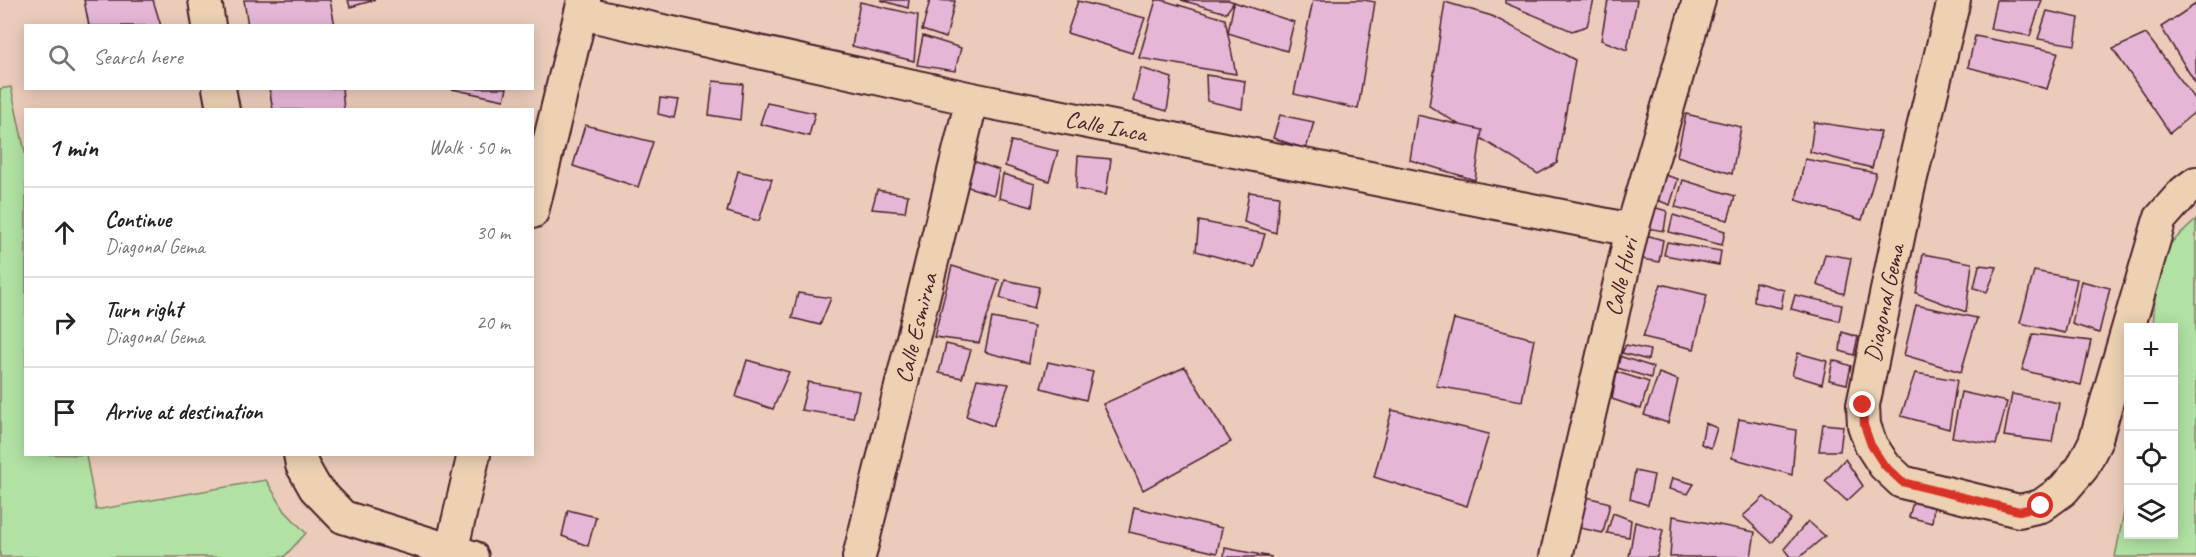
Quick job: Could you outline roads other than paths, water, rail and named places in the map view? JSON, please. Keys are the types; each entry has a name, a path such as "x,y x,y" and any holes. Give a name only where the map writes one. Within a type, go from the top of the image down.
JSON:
{"street":[{"path":"205,0 209,24"},
{"name":"Calle Huri","path":"1556,557 1632,231 1699,0"},
{"name":"Diagonal Gema","path":"1954,0 1908,190 1863,405 1864,425 1871,445 1884,465 1902,482 2019,511 2041,506 2063,490 2082,468 2094,442 2160,219 2184,192 2196,183"},
{"path":"534,204 583,7"},
{"name":"Calle Inca","path":"583,7 972,99 1632,231"},
{"path":"219,90 223,108"},
{"name":"Calle Esmirna","path":"859,557 972,99"},
{"path":"300,456 302,465 315,488 343,517 462,555 474,456"}]}
